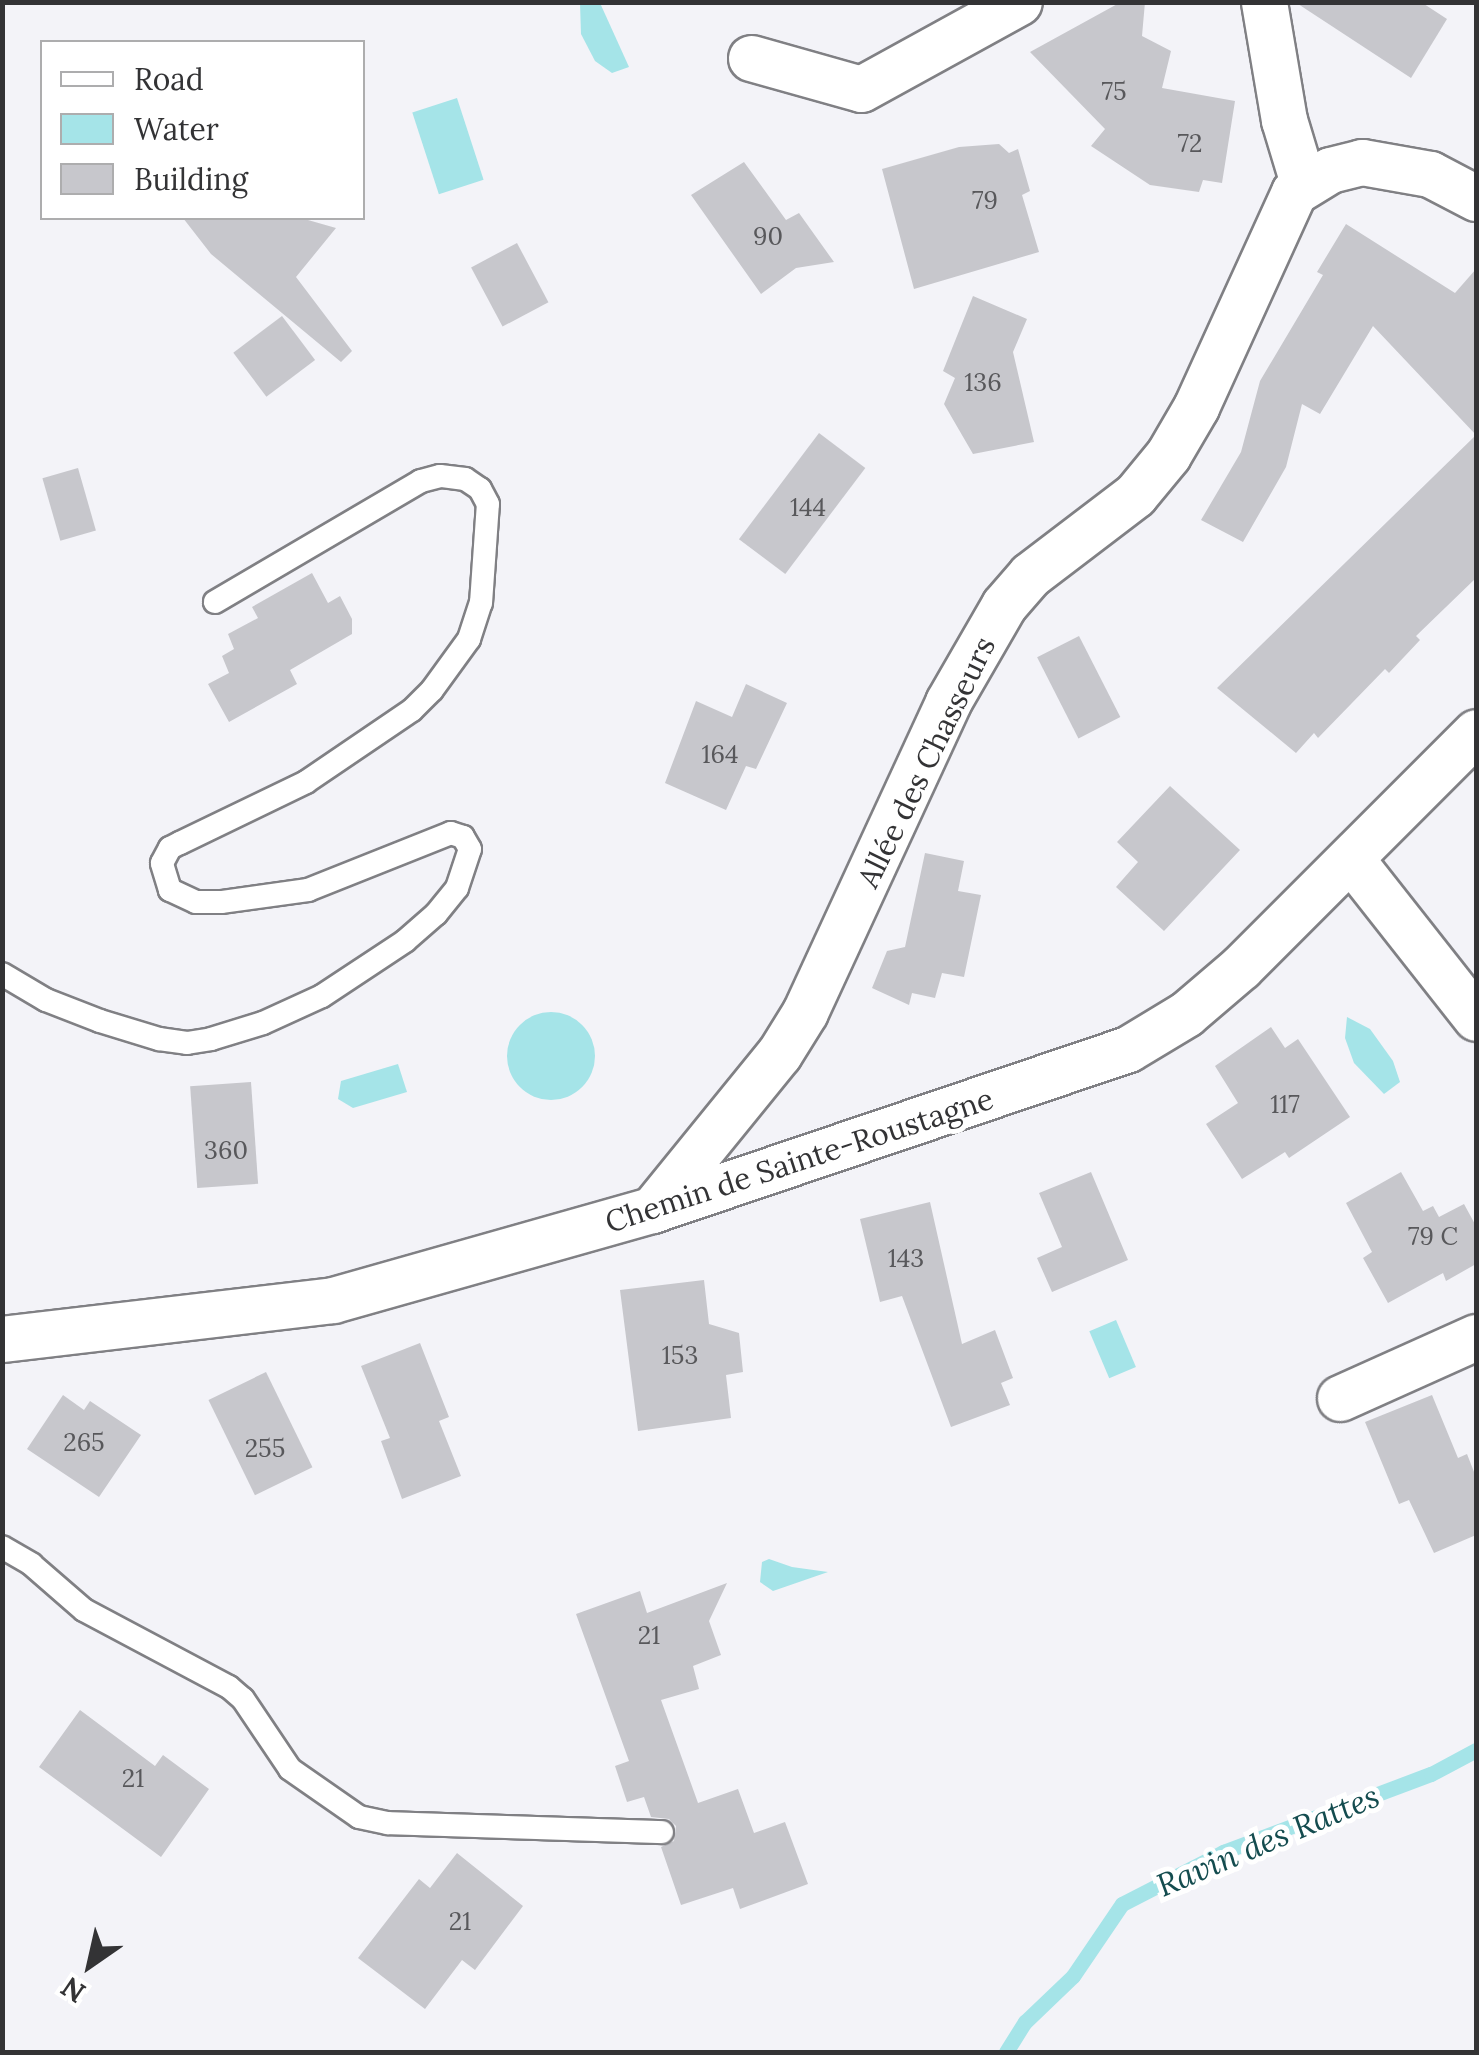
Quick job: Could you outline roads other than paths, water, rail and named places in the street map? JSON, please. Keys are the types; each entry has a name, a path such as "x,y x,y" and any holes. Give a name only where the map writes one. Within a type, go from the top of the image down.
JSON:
{"street":[{"path":"751,58 861,90 1019,2"},
{"path":"1264,2 1284,120 1304,183 1362,162 1430,174 1476,198"},
{"name":"Allée des Chasseurs","path":"652,1210 779,1054 805,1012 948,702 1004,605 1030,576 1135,494 1168,455 1196,408 1285,207 1304,183"},
{"name":"Chemin de Sainte-Roustagne","path":"2,1339 332,1300 652,1210 1128,1049 1186,1014 1228,979 1476,732"},
{"path":"1351,859 1476,1018"},
{"path":"1340,1398 1476,1337"}],"lane":[{"path":"2,974 46,1000 129,1030 188,1043 211,1040 263,1024 322,996 405,941 436,914 457,888 470,849 463,838 451,832 308,890 221,902 196,902 170,890 162,863 170,848 306,782 412,710 432,690 469,639 481,603 488,504 480,489 465,479 440,476 420,481 215,602"},
{"path":"2,1546 32,1564 84,1610 229,1687 251,1709 290,1769 359,1817 388,1823 662,1832"}],"water":[{"path":"580,3 600,3 629,67 612,73 595,61 581,34"},
{"path":"457,98 484,180 439,194 412,113"},
{"path":"551,1012 582,1025 595,1056 582,1087 551,1100 520,1087 507,1056 520,1025"},
{"path":"1347,1017 1370,1029 1393,1061 1400,1082 1384,1094 1354,1063 1345,1038"},
{"path":"398,1064 407,1092 353,1108 338,1099 341,1081"},
{"path":"1116,1320 1136,1367 1109,1378 1089,1331"},
{"path":"769,1559 828,1572 773,1591 760,1582 762,1562"}],"waterway":[{"name":"Ravin des Rattes","path":"1006,2052 1025,2022 1073,1976 1122,1904 1223,1852 1431,1774 1476,1750"}]}
